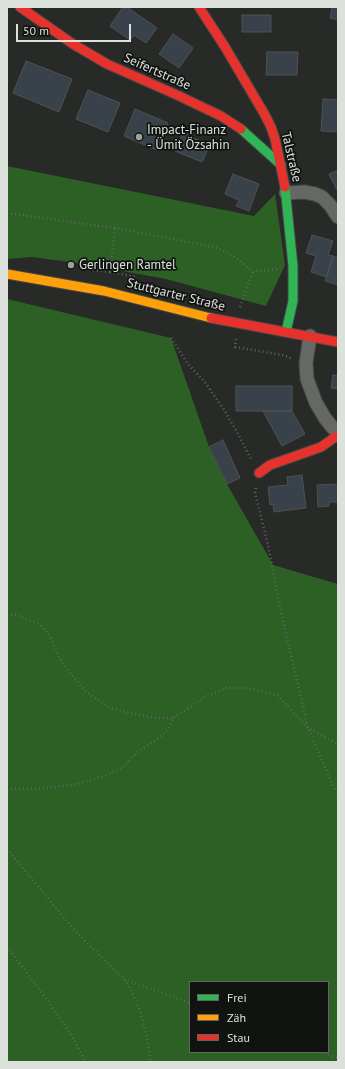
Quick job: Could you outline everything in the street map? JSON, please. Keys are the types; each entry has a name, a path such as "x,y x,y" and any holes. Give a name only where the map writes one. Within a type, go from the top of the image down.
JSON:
{"street":[{"name":"Seifertstraße","path":"20,7 73,44 107,64 222,116 238,127 281,165"},
{"name":"Talstraße","path":"199,7 225,47 265,115 275,139 286,193 293,266 292,301 286,332"},
{"path":"286,193 304,192 322,197 330,205 338,217"},
{"name":"Stuttgarter Straße","path":"7,274 79,286 220,320 338,342"},
{"path":"259,473 270,465 321,447 338,434 325,418 316,403 307,379 306,363 310,336"}],"path":[{"path":"7,213 115,228 219,248 234,257 253,272 293,266"},
{"path":"110,272 115,228"},
{"path":"88,270 136,277"},
{"path":"240,307 253,272"},
{"path":"171,338 188,364 204,381 223,408 238,432 259,473 255,493 268,545 281,612 308,728 334,788 338,793"},
{"path":"236,340 235,347 282,355 289,357 294,362 306,363"},
{"path":"7,615 14,614 39,624 46,631 52,641 62,663 86,692 111,708 157,718 173,718 205,697 226,688 246,688 277,695 308,728 338,744"},
{"path":"7,788 41,790 77,784 105,776 123,767 138,752 160,737 169,728 173,718"},
{"path":"7,849 76,933 123,978 132,992 140,1010 147,1037 151,1062"},
{"path":"7,947 66,1027 86,1062"},
{"path":"123,978 189,1003"},
{"path":"324,1053 338,1058"}],"green space":[{"path":"7,166 254,216 275,194 285,265 266,306 166,279 85,264 32,257 7,259"},
{"path":"7,299 171,338 209,447 227,484 273,565 338,584 338,1062 7,1062"}],"building":[{"path":"123,7 127,7 157,28 146,43 134,35 130,40 110,26"},
{"path":"332,7 338,7 338,20 330,18"},
{"path":"242,15 271,15 271,32 242,32"},
{"path":"173,34 193,48 179,68 159,54"},
{"path":"267,52 298,52 297,75 266,75"},
{"path":"26,61 72,79 59,112 13,93"},
{"path":"88,90 120,103 108,132 76,119"},
{"path":"323,99 338,100 338,132 321,131"},
{"path":"135,109 168,123 157,150 124,136"},
{"path":"184,130 193,134 191,137 210,145 202,162 175,151"},
{"path":"338,170 338,192 329,174"},
{"path":"233,174 259,184 249,211 236,206 239,200 225,194"},
{"path":"312,235 333,241 328,255 333,256 327,277 311,272 316,256 306,253"},
{"path":"333,256 338,258 338,285 325,281"},
{"path":"333,375 338,376 338,389 331,388"},
{"path":"236,386 292,386 292,411 236,411"},
{"path":"263,411 292,411 305,434 282,446"},
{"path":"223,440 240,478 227,484 209,447"},
{"path":"302,475 306,508 274,512 273,504 270,505 268,487 288,485 287,477"},
{"path":"338,484 338,502 329,502 329,506 318,507 317,485"}],"traffic: fast":[{"path":"241,129 281,165"},
{"path":"285,187 293,266 293,301 286,332"}],"traffic: slow":[{"path":"7,274 104,291 211,318"}],"traffic: jam":[{"path":"20,7 73,44 107,64 221,116 241,129"},
{"path":"199,7 225,47 271,127 285,187"},
{"path":"211,318 338,342"},
{"path":"259,473 270,465 321,447 338,435"}],"place":[{"name":"Impact-Finanz - Ümit Özsahin","path":"139,137"},
{"name":"Gerlingen Ramtel","path":"71,265"}]}
